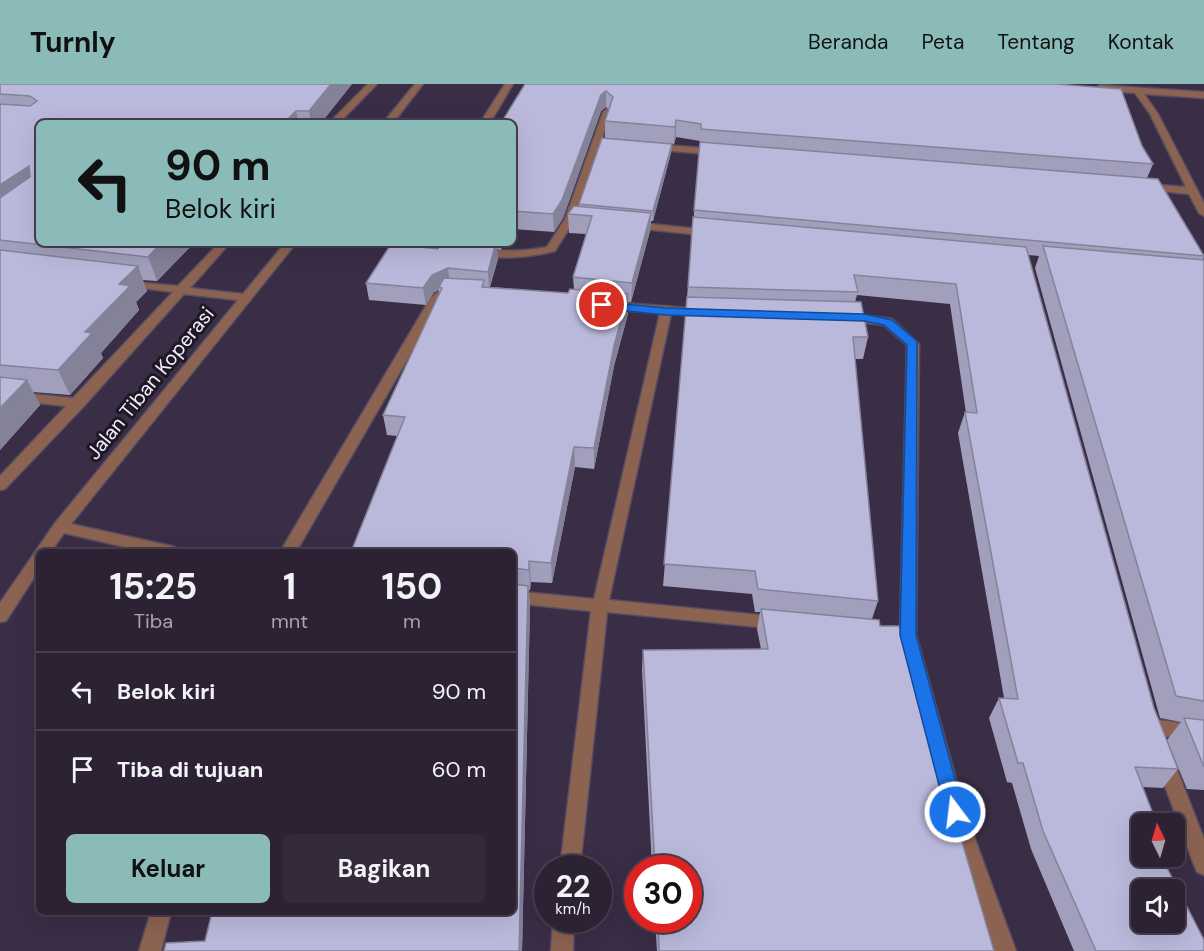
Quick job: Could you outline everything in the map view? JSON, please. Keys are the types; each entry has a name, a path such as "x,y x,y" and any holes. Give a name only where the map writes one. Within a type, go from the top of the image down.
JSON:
{"street":[{"path":"337,120 373,84"},
{"path":"390,120 419,84"},
{"path":"487,120 509,84"},
{"path":"1191,84 1201,95 1204,105"},
{"path":"1094,87 1201,95"},
{"path":"1137,90 1154,114 1204,213"},
{"path":"438,246 479,253 521,254 551,249 576,220 608,112"},
{"path":"598,142 610,143"},
{"path":"646,146 729,153"},
{"path":"1134,186 1194,191"},
{"path":"617,224 722,234"},
{"path":"0,485 79,403 222,246"},
{"name":"Jalan Tiban Koperasi","path":"45,549 60,527 289,246"},
{"path":"114,282 246,298"},
{"path":"290,549 436,299 451,290 473,292"},
{"path":"598,305 666,312 713,313"},
{"path":"571,855 600,606 666,312"},
{"path":"830,316 888,322 913,344 902,634 955,812 1005,951"},
{"path":"0,396 79,403"},
{"path":"60,527 158,549"},
{"path":"0,616 36,562"},
{"path":"516,597 801,625"},
{"path":"1204,734 1150,721 1204,865"},
{"path":"150,951 160,915"},
{"path":"562,951 563,933"}],"building":[{"path":"0,84 331,84 309,111 296,111 287,120 36,120 36,244 0,240 0,198 30,177 29,166 0,185 0,104 30,106 37,101 30,96 0,94"},
{"path":"525,84 1056,84 1121,89 1142,146 1153,164 701,129 701,124 676,120 675,127 605,121 613,97 606,91 601,95 562,200 553,214 516,211 516,120 503,120"},
{"path":"602,138 672,144 653,211 579,204"},
{"path":"700,142 1158,179 1204,256 694,210"},
{"path":"574,206 651,213 632,283 573,277 592,216 568,214"},
{"path":"693,217 1026,247 1154,708 1178,769 1135,767 1153,813 1131,813 1131,867 1167,867 1173,879 1131,879 1131,933 1185,933 1185,903 1204,940 1204,951 1096,951 1043,831 1023,763 1018,763 999,698 1018,699 965,412 977,413 956,284 854,275 858,292 688,287"},
{"path":"52,246 158,246 148,257"},
{"path":"390,246 438,249 440,246 495,246 488,272 448,268 432,275 423,288 366,283"},
{"path":"1043,246 1204,260 1204,701 1176,696"},
{"path":"0,250 138,266 119,284 130,286 85,332 92,333 58,370 0,365"},
{"path":"444,278 484,280 482,287 568,293 570,289 628,294 614,346 594,448 574,447 551,563 529,561 529,570 516,568 516,549 352,549 405,417 383,415 442,288 439,287"},
{"path":"687,297 861,302 868,337 853,337 878,601 758,589 755,571 664,564"},
{"path":"0,377 27,380 0,408"},
{"path":"516,584 528,586 519,951 164,951 166,943 205,941 211,915 516,915"},
{"path":"761,609 879,620 880,626 899,626 994,951 659,951 658,933 702,933 702,855 654,855 643,650 768,649"},
{"path":"1184,718 1204,720 1204,767"}],"route":[{"path":"602,305 666,312 864,318 888,322 913,344 908,635 955,812"}]}
